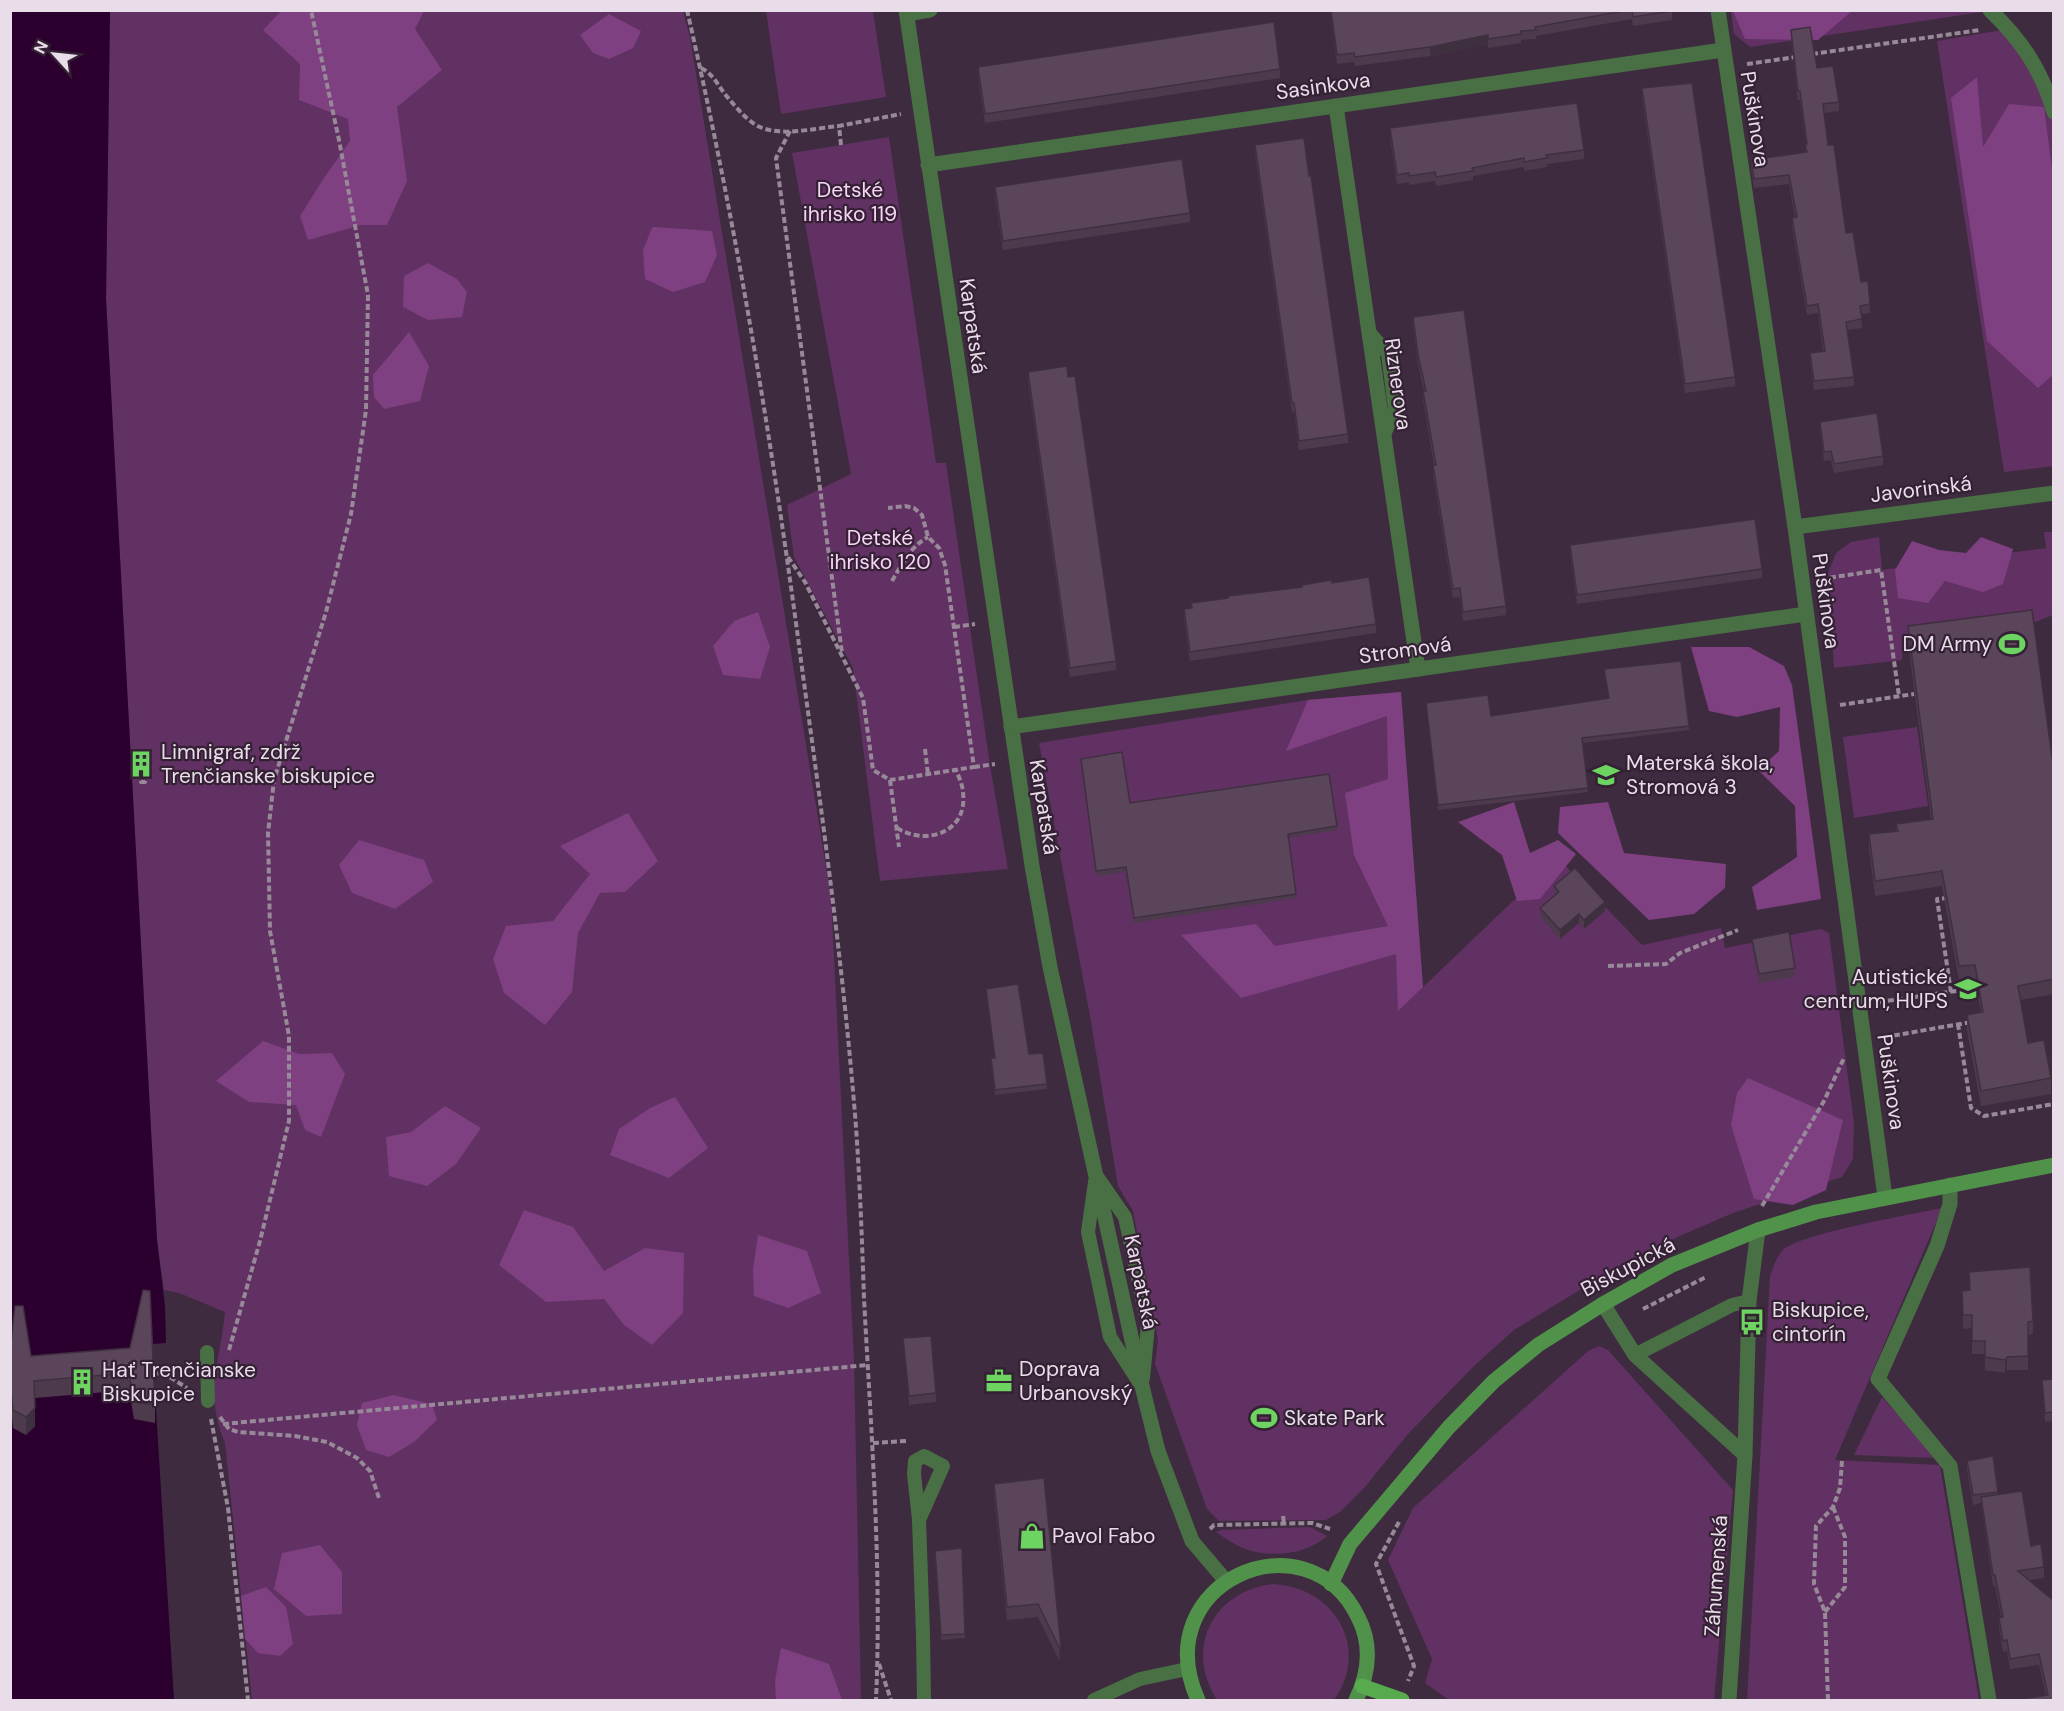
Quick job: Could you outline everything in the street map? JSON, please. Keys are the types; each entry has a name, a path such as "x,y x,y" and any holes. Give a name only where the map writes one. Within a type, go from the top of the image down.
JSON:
{"main road":[{"path":"1362,1686 1402,1700"}],"street":[{"name":"Karpatská","path":"930,10 906,12 1011,727 1050,967 1158,1451 1192,1541 1226,1581"},
{"name":"Puškinova","path":"1718,10 1795,527 1885,1197"},
{"path":"1990,10 2030,54 2046,87 2054,112"},
{"name":"Sasinkova","path":"928,165 1723,50"},
{"name":"Riznerova","path":"1336,106 1418,669"},
{"name":"Javorinská","path":"1795,527 2054,494"},
{"name":"Stromová","path":"1011,727 1806,614"},
{"name":"Biskupická","path":"1331,1584 1350,1544 1449,1427 1494,1382 1538,1345 1603,1304 1672,1265 1758,1230 1816,1212 2054,1165"},
{"path":"1950,1185 1950,1204 1937,1246 1878,1379 1950,1466 1989,1701"},
{"name":"Záhumenská","path":"1729,1701 1746,1455 1749,1300 1758,1230"},
{"path":"1603,1304 1635,1355 1746,1455"},
{"path":"1198,1701 1187,1669 1187,1647 1192,1625 1209,1596 1226,1581 1255,1568 1287,1566 1311,1572 1331,1584 1344,1595 1354,1609 1366,1640 1367,1657 1362,1686 1356,1701"}],"lane":[{"path":"1635,1355 1732,1305 1749,1300"},
{"path":"207,1352 208,1401"},
{"path":"919,1520 924,1701"},
{"path":"1095,1701 1140,1679 1187,1669"}],"path":[{"path":"227,1356 260,1240 289,1121 289,1036 270,931 267,832 274,780 326,612 351,514 366,410 368,295 339,140 311,10"},
{"path":"687,10 743,288 787,557 834,898 856,1129 873,1443 878,1659 876,1701"},
{"path":"1725,67 2006,26"},
{"path":"700,67 706,70 748,119 758,127 770,130 790,131 839,126 902,114"},
{"path":"839,126 841,145"},
{"path":"790,131 776,158 843,658"},
{"path":"888,508 904,506 914,508 922,515 928,537 939,548 945,565 974,767"},
{"path":"892,581 908,555 919,542 928,537"},
{"path":"787,557 805,582 863,698 873,770 890,780 990,765"},
{"path":"1802,582 1881,570 1899,696"},
{"path":"954,627 970,625"},
{"path":"1819,709 1914,694"},
{"path":"925,749 928,774"},
{"path":"897,828 907,835 934,836 946,831 956,823 962,809 964,794 956,770"},
{"path":"890,780 899,847"},
{"path":"1948,897 1937,899 1950,992"},
{"path":"1608,966 1666,964 1680,953 1738,930"},
{"path":"1859,1005 1977,988"},
{"path":"1864,1041 1974,1022"},
{"path":"1958,1024 1971,1108 1984,1116 2054,1104"},
{"path":"1760,1210 1824,1101 1848,1049"},
{"path":"1614,1323 1715,1272"},
{"path":"379,1498 370,1471 357,1458 327,1442 295,1436 238,1432 223,1424 868,1365"},
{"path":"153,1373 165,1374"},
{"path":"208,1401 228,1508 248,1701"},
{"path":"873,1443 897,1442"},
{"path":"1828,1701 1826,1612 1814,1584 1816,1526 1833,1508 1840,1488 1842,1461"},
{"path":"1826,1612 1845,1587 1845,1537 1833,1508"},
{"path":"1402,1700 1414,1666 1376,1564 1403,1515"},
{"path":"1283,1516 1284,1524"},
{"path":"1192,1541 1214,1525 1312,1523 1330,1529"},
{"path":"878,1659 891,1701"}],"green space":[{"path":"1981,10 1982,12 1750,47 1734,34 1731,11"},
{"path":"110,11 683,11 690,37 831,897 854,1359 861,1700 252,1700 225,1443 215,1409 215,1378 225,1312 179,1293 164,1290 157,1240 106,299"},
{"path":"766,11 873,11 886,97 781,114"},
{"path":"2008,29 2050,99 2054,123 2054,466 2004,472 1937,41"},
{"name":"Detské ihrisko 120","path":"889,137 936,463 946,463 990,765 1008,869 880,881 853,668 794,557 787,505 851,474 792,153"},
{"path":"2044,532 2053,532 2053,615 2030,624 1903,635 1902,660 1834,668 1828,573 1836,553 1851,542 1879,537 1882,570 2046,548"},
{"path":"1401,692 1423,987 1558,858 1642,945 1721,928 1725,948 1821,929 1829,933 1854,1123 1853,1159 1842,1177 1733,1213 1682,1235 1629,1260 1514,1330 1473,1367 1408,1434 1365,1487 1340,1512 1326,1520 1219,1521 1207,1509 1155,1364 1158,1340 1133,1211 1118,1186 1090,1016 1039,743 1308,700"},
{"path":"1917,727 1928,806 1854,818 1843,737"},
{"path":"1942,1208 1835,1460 1940,1465 1979,1700 1747,1700 1770,1276 1782,1251 1809,1238 1857,1225"},
{"path":"1599,1346 1608,1350 1733,1490 1714,1700 1449,1700 1425,1683 1432,1659 1388,1560 1413,1508 1588,1351"},
{"path":"1882,1397 1937,1458 1854,1455"},
{"path":"1310,1527 1327,1536 1299,1551 1277,1554 1245,1549 1216,1532 1221,1530"},
{"path":"1272,1584 1294,1587 1313,1596 1329,1608 1340,1623 1347,1641 1349,1660 1345,1680 1334,1700 1217,1700 1207,1681 1203,1661 1204,1643 1210,1626 1233,1598 1251,1589"}],"shaded area":[{"path":"282,10 424,11 415,29 442,70 397,107 407,181 387,225 361,225 308,240 300,216 350,141 348,119 299,100 300,64 263,30"},
{"path":"11,11 110,11 106,299 157,1240 165,1306 166,1343 152,1344 174,1700 11,1700"},
{"path":"1733,11 1852,11 1818,40 1745,39"},
{"path":"609,14 641,31 633,48 609,59 593,53 580,35"},
{"path":"1977,77 1983,147 2009,104 2044,107 2054,184 2054,374 2038,388 1987,341 1951,98"},
{"path":"654,227 712,231 717,255 705,282 673,292 645,279 643,250"},
{"path":"428,263 457,279 467,292 462,317 428,320 403,307 404,276"},
{"path":"409,332 429,366 420,401 384,409 374,397 373,375"},
{"path":"1981,537 2013,549 2003,584 1983,592 1945,581 1928,603 1898,598 1895,570 1912,541 1939,550 1966,553"},
{"path":"758,612 770,647 760,679 723,675 713,646 734,621"},
{"path":"1691,647 1749,647 1784,666 1792,685 1821,899 1757,910 1752,887 1797,857 1795,806 1758,770 1779,751 1780,707 1737,717 1709,711"},
{"path":"1401,692 1423,987 1398,1011 1396,954 1241,998 1181,935 1256,924 1275,946 1388,926 1354,855 1345,793 1388,779 1387,716 1286,751 1308,700"},
{"path":"1514,802 1530,853 1558,840 1576,854 1540,899 1517,901 1502,855 1458,822"},
{"path":"1608,802 1624,853 1726,864 1725,888 1694,914 1649,920 1558,833 1560,807"},
{"path":"628,813 658,861 625,892 600,893 578,933 572,992 545,1025 504,993 493,959 506,926 553,921 590,874 560,846"},
{"path":"359,840 424,860 433,882 395,909 352,893 339,865"},
{"path":"263,1041 299,1054 332,1053 345,1074 321,1137 305,1130 296,1105 249,1102 216,1081"},
{"path":"1748,1078 1843,1120 1826,1190 1793,1205 1754,1199 1731,1125 1737,1093"},
{"path":"675,1097 708,1148 669,1178 610,1155 619,1129 650,1108"},
{"path":"445,1106 481,1128 456,1164 427,1186 389,1176 386,1137 411,1132"},
{"path":"524,1210 573,1227 604,1271 645,1248 684,1253 683,1313 652,1345 624,1325 604,1299 546,1302 499,1265"},
{"path":"758,1235 807,1251 821,1293 788,1308 754,1296 753,1269"},
{"path":"393,1395 432,1404 437,1420 414,1442 389,1457 366,1450 357,1425 362,1403"},
{"path":"320,1545 342,1572 342,1614 306,1616 274,1589 282,1553"},
{"path":"266,1587 286,1607 293,1644 280,1656 258,1653 245,1639 241,1596"},
{"path":"781,1648 829,1664 842,1700 776,1700 775,1681"}],"building":[{"path":"1331,10 1629,10 1535,27 1536,30 1521,31 1521,34 1488,39 1488,35 1430,47 1355,57 1354,53 1337,55"},
{"path":"1632,10 1672,10 1672,11 1633,17"},
{"path":"1274,22 1280,69 985,114 978,67"},
{"path":"1810,27 1817,68 1833,66 1839,102 1823,104 1828,145 1834,145 1846,233 1853,232 1861,282 1868,281 1870,304 1860,306 1862,319 1846,322 1854,377 1814,381 1810,353 1825,351 1818,304 1807,306 1792,218 1797,217 1789,175 1754,179 1751,160 1807,152 1791,30"},
{"path":"1692,83 1735,377 1685,384 1642,88"},
{"path":"1577,103 1584,150 1546,155 1547,158 1524,162 1524,158 1472,168 1473,171 1436,177 1435,172 1409,176 1409,173 1397,175 1390,128"},
{"path":"1304,138 1348,434 1299,441 1255,145"},
{"path":"1182,159 1190,213 1003,241 995,187"},
{"path":"1464,310 1506,606 1463,612 1460,588 1453,589 1433,465 1436,465 1423,391 1426,391 1413,317"},
{"path":"1067,366 1068,377 1075,376 1116,661 1070,668 1028,372"},
{"path":"1877,413 1883,456 1834,464 1831,451 1824,452 1820,422"},
{"path":"1755,519 1762,569 1577,595 1570,545"},
{"path":"1369,577 1376,624 1190,652 1184,609 1192,608 1191,603 1302,587 1302,585 1331,580 1332,583"},
{"path":"2032,610 2054,772 2054,979 2018,986 2028,1043 2044,1040 2051,1078 1981,1091 1967,1015 1983,1012 1975,965 1959,966 1942,871 1875,881 1869,834 1898,831 1896,824 1933,819 1908,626"},
{"path":"1681,661 1689,726 1582,738 1588,788 1438,805 1426,703 1488,695 1491,716 1609,698 1604,669"},
{"path":"1122,752 1130,803 1329,774 1337,826 1288,834 1296,894 1134,918 1126,867 1096,871 1081,759"},
{"path":"1575,868 1605,902 1584,920 1579,914 1560,930 1540,908 1559,892 1554,886"},
{"path":"1789,932 1795,968 1759,974 1752,939"},
{"path":"1018,984 1029,1054 1043,1053 1047,1084 995,1090 991,1058 995,1058 986,989"},
{"path":"2030,1267 2033,1321 2028,1322 2028,1356 2007,1357 2005,1360 1985,1357 1985,1341 1972,1341 1972,1315 1963,1315 1962,1291 1970,1290 1969,1272"},
{"path":"143,1290 150,1291 155,1405 134,1402 129,1373 34,1381 35,1408 26,1417 13,1410 10,1352 15,1306 23,1306 31,1356 130,1348"},
{"path":"931,1336 936,1393 909,1396 903,1338"},
{"path":"2054,1379 2054,1412 2045,1413 2042,1380"},
{"path":"1993,1456 1998,1492 1973,1495 1967,1461"},
{"path":"1044,1478 1061,1647 1038,1604 1007,1607 994,1484"},
{"path":"2022,1491 2031,1546 2041,1544 2044,1567 2018,1571 2054,1601 2054,1701 2012,1701 2048,1695 2039,1654 2010,1659 2007,1640 2003,1641 1999,1618 2003,1617 1995,1575 1993,1575 1981,1497"},
{"path":"962,1548 965,1634 941,1635 935,1551"}],"place":[{"name":"DM Army","path":"2012,644"},
{"name":"Limnigraf, zdrž Trenčianske biskupice","path":"141,764"},
{"name":"Materská škola, Stromová 3","path":"1606,775"},
{"name":"Autistické centrum, HUPS","path":"1968,989"},
{"name":"Biskupice, cintorín","path":"1752,1322"},
{"name":"Doprava Urbanovský","path":"999,1381"},
{"name":"Hať Trenčianske Biskupice","path":"82,1382"},
{"name":"Skate Park","path":"1264,1418"},
{"name":"Pavol Fabo","path":"1032,1536"}],"park label":[{"name":"Detské ihrisko 119","path":"850,202"}]}
